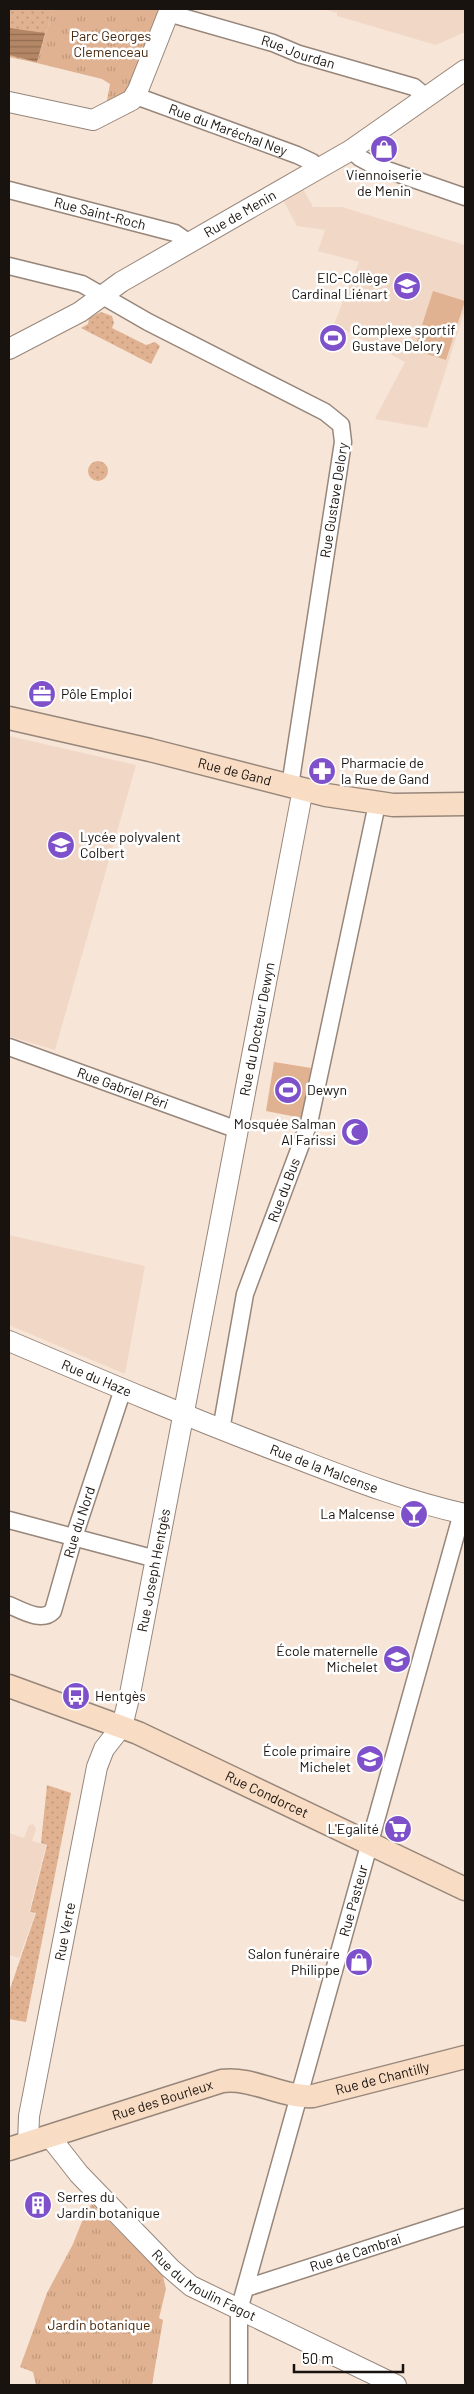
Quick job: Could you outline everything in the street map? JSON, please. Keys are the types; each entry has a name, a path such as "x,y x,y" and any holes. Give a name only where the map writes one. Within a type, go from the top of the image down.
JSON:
{"main road":[{"name":"Rue de Gand","path":"9,718 150,750 296,788 377,804 407,806 465,804"},
{"name":"Rue Condorcet","path":"9,1686 122,1726 465,1889"},
{"name":"Rue de Chantilly","path":"299,2096 320,2095 465,2057"},
{"name":"Rue des Bourleux","path":"18,2147 222,2081 236,2080 299,2096"}],"street":[{"path":"9,102 93,120 104,116 136,96 169,11"},
{"name":"Rue Jourdan","path":"169,11 273,43 299,54 414,87 426,97"},
{"name":"Rue de Menin","path":"9,349 80,312 101,296 188,242 352,150 465,70"},
{"name":"Rue du Maréchal Ney","path":"136,96 297,155 312,162 317,168"},
{"path":"352,150 360,158 373,164 465,197"},
{"name":"Rue Saint-Roch","path":"9,190 176,233 188,242"},
{"path":"9,266 82,284 101,296"},
{"name":"Rue Gustave Delory","path":"101,296 325,412 338,421 343,430 343,442 296,788"},
{"name":"Rue du Docteur Dewyn","path":"185,1415 238,1130 296,788"},
{"name":"Rue du Bus","path":"221,1430 245,1294 309,1123 377,804"},
{"name":"Rue Gabriel Péri","path":"9,1047 238,1130"},
{"name":"Rue du Haze","path":"9,1341 185,1415"},
{"name":"Rue du Nord","path":"9,1605 39,1616 50,1614 55,1606 74,1537 123,1389"},
{"name":"Rue de la Malcense","path":"185,1415 388,1493 464,1513"},
{"name":"Rue Joseph Hentgès","path":"122,1726 185,1415"},
{"name":"Rue Pasteur","path":"239,2385 239,2310 369,1843 464,1513"},
{"path":"9,1520 156,1560"},
{"name":"Rue Verte","path":"18,2147 29,2116 97,1767 104,1749 122,1726"},
{"name":"Rue du Moulin Fagot","path":"50,2137 80,2174 177,2274 200,2291 396,2385"},
{"name":"Rue de Cambrai","path":"246,2288 465,2217"}],"shaded area":[{"path":"323,9 465,9 465,32 436,45 337,16 337,13"},
{"path":"9,28 45,33 37,62 9,55"},
{"name":"EIC-Collège Cardinal Liénart","path":"303,189 313,207 342,207 465,245 465,310 427,428 375,419 405,362 334,324 359,262 318,251 325,230 297,226 283,200"},
{"name":"Lycée polyvalent Colbert","path":"9,736 136,765 55,1050 9,1036"},
{"path":"9,1235 145,1266 125,1374 9,1325"},
{"path":"33,1824 36,1829 32,1841 46,1845 29,1912 35,1914 19,1958 9,1955 9,1833 24,1838 29,1825"}],"green space":[{"path":"9,9 53,9 37,63 9,57"},
{"name":"Parc Georges Clemenceau","path":"53,9 163,9 132,90 106,106 110,84 102,79 37,63"},
{"path":"433,291 465,301 446,360 414,350"},
{"path":"101,312 112,316 114,323 112,328 146,345 155,342 160,346 151,364 81,328 88,324 89,318"},
{"path":"94,461 102,461 108,467 108,475 102,481 94,481 88,475 88,467"},
{"name":"Dewyn","path":"274,1062 311,1068 302,1118 266,1111"},
{"path":"47,1785 71,1793 26,2022 9,2019 9,1992 36,1913 30,1912 47,1845 41,1843"},
{"name":"Jardin botanique","path":"92,2204 163,2276 166,2289 159,2318 163,2320 152,2385 36,2385 33,2372 20,2367 47,2293 73,2244 87,2209"}],"place":[{"name":"Viennoiserie de Menin","path":"384,149"},
{"name":"EIC-Collège Cardinal Liénart","path":"407,286"},
{"name":"Complexe sportif Gustave Delory","path":"333,338"},
{"name":"Pôle Emploi","path":"42,694"},
{"name":"Pharmacie de la Rue de Gand","path":"322,771"},
{"name":"Lycée polyvalent Colbert","path":"61,845"},
{"name":"Dewyn","path":"288,1090"},
{"name":"Mosquée Salman Al Farissi","path":"355,1132"},
{"name":"La Malcense","path":"414,1514"},
{"name":"École maternelle Michelet","path":"397,1659"},
{"name":"Hentgès","path":"76,1696"},
{"name":"École primaire Michelet","path":"370,1759"},
{"name":"L'Egalité","path":"398,1829"},
{"name":"Salon funéraire Philippe","path":"359,1962"},
{"name":"Serres du Jardin botanique","path":"38,2205"}]}
